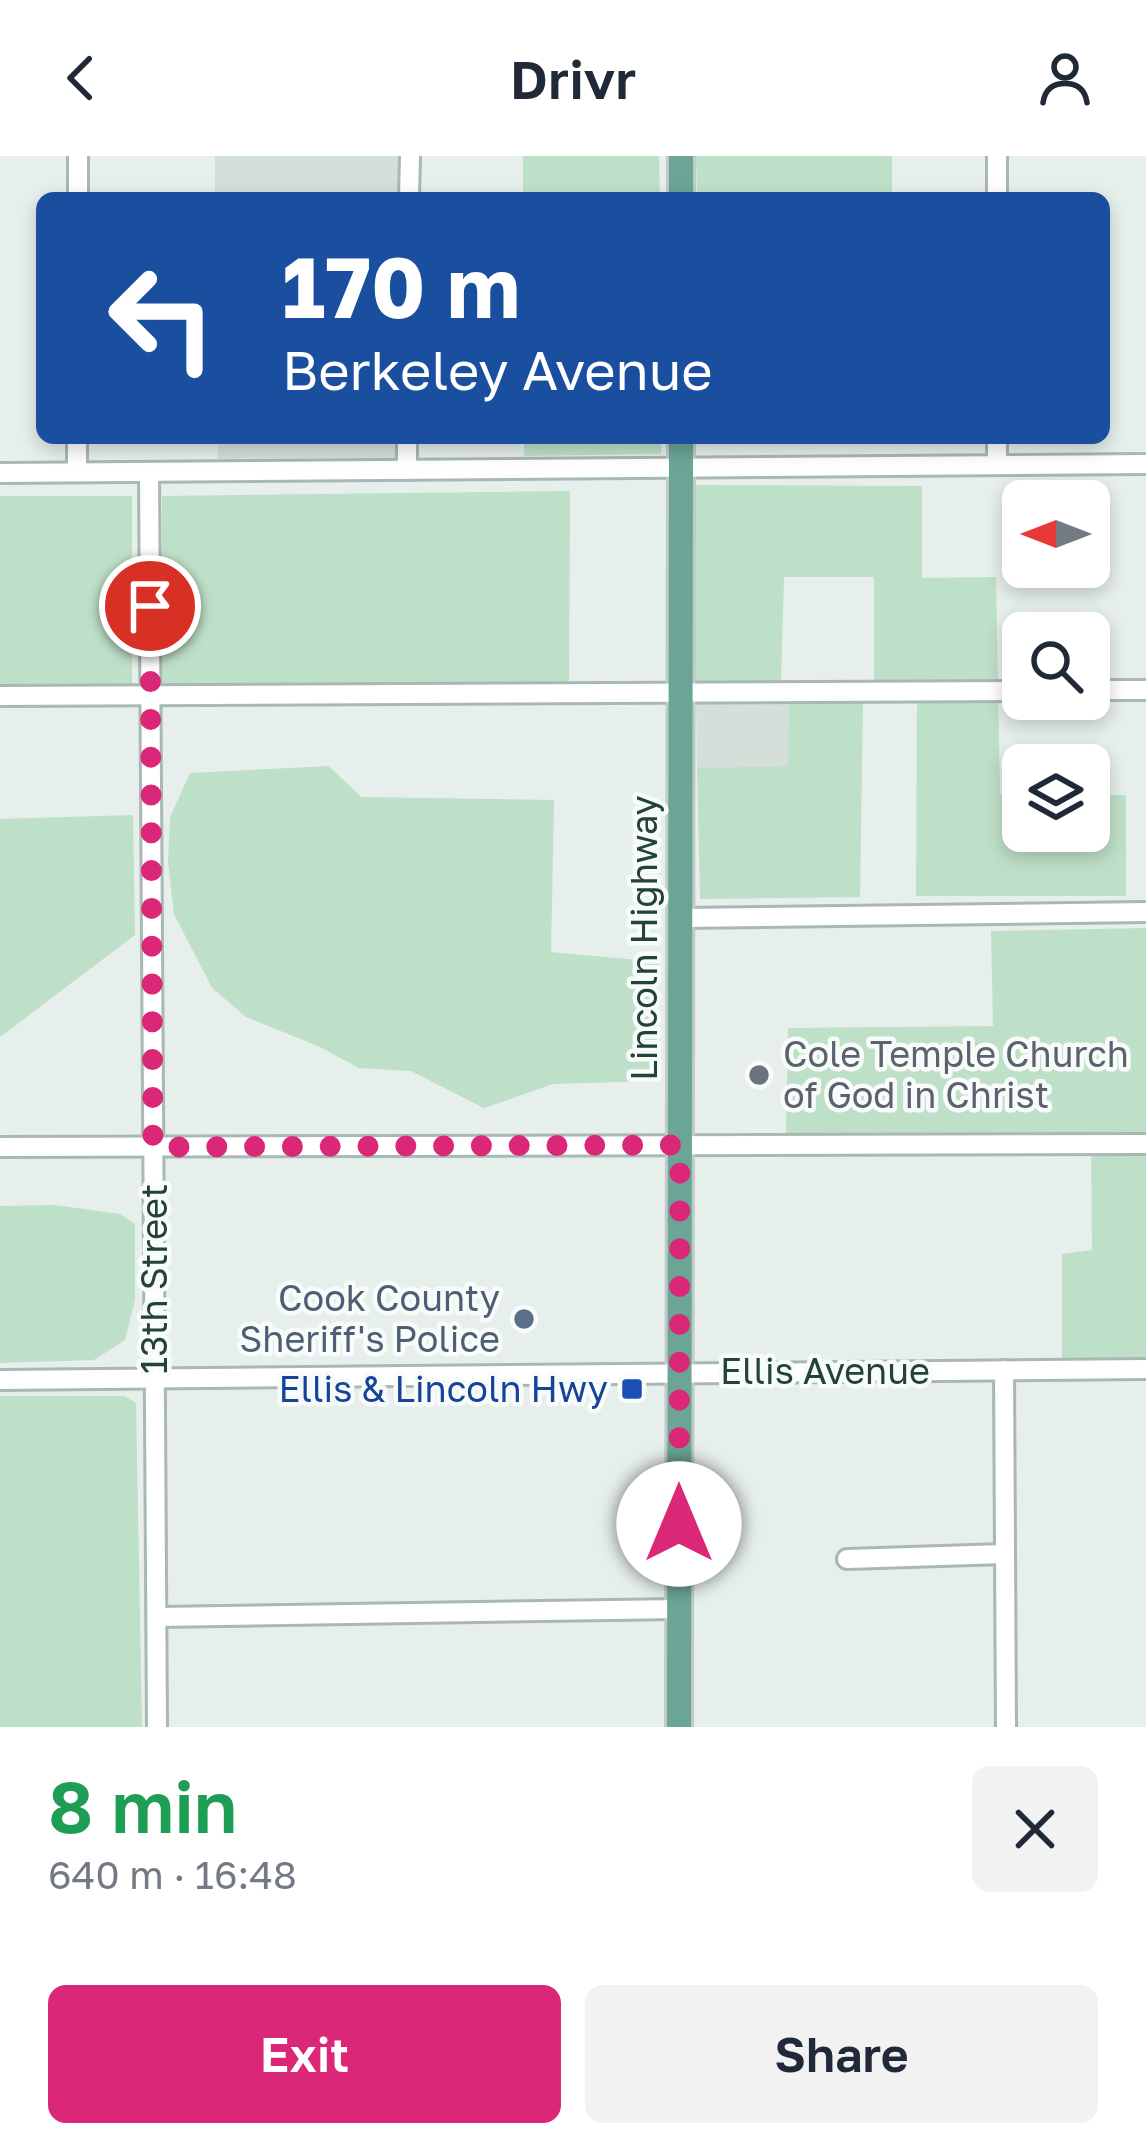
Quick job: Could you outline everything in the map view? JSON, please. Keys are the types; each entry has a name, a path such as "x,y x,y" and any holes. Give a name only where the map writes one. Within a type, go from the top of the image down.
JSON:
{"main road":[{"path":"681,156 681,192"},
{"name":"Lincoln Highway","path":"679,1727 681,444"}],"street":[{"path":"78,156 78,192"},
{"path":"409,192 410,156"},
{"path":"997,156 997,192"},
{"path":"77,444 77,472"},
{"path":"407,444 407,470"},
{"path":"998,444 998,465"},
{"path":"0,473 1146,464"},
{"name":"13th Street","path":"149,472 157,1727"},
{"path":"1110,690 1146,690"},
{"path":"0,696 1002,691"},
{"path":"680,918 1146,913"},
{"path":"0,1147 1146,1144"},
{"path":"1004,1370 1006,1727"},
{"name":"Ellis Avenue","path":"0,1380 1146,1370"},
{"path":"847,1558 1004,1554"},
{"path":"157,1617 679,1609"}],"shaded area":[{"path":"215,156 400,156 401,192 215,192"},
{"path":"218,444 403,444 403,458 218,459"},
{"path":"789,702 789,766 697,768 696,704"}],"green space":[{"path":"523,156 659,156 660,192 523,192"},
{"path":"696,156 892,156 892,192 697,192"},
{"path":"524,444 661,444 661,454 524,456"},
{"path":"692,485 922,486 922,578 996,577 1002,852 1110,852 1110,795 1126,795 1126,896 916,896 917,698 874,699 874,577 784,577 781,682 693,682"},
{"path":"570,491 569,687 162,685 162,496"},
{"path":"0,496 132,496 132,686 0,687"},
{"path":"863,701 860,897 700,899 697,768 788,766 789,702"},
{"path":"329,766 361,797 554,800 551,952 659,962 655,1081 553,1084 484,1108 411,1071 359,1068 246,1017 212,988 174,914 168,863 170,817 190,773"},
{"path":"133,815 135,935 0,1037 0,819"},
{"path":"1146,928 1146,1361 1062,1363 1062,1254 1092,1250 1091,1135 786,1137 788,1028 993,1026 991,931"},
{"path":"55,1205 120,1214 135,1224 135,1300 125,1340 94,1360 0,1363 0,1206"},
{"path":"0,1396 125,1396 136,1403 142,1727 0,1727"}],"place":[{"name":"Cole Temple Church of God in Christ","path":"759,1075"},
{"name":"Cook County Sheriff's Police","path":"524,1319"},
{"name":"Ellis & Lincoln Hwy","path":"632,1389"}],"route":[{"path":"150,606 153,1147 680,1145 679,1524"}]}
